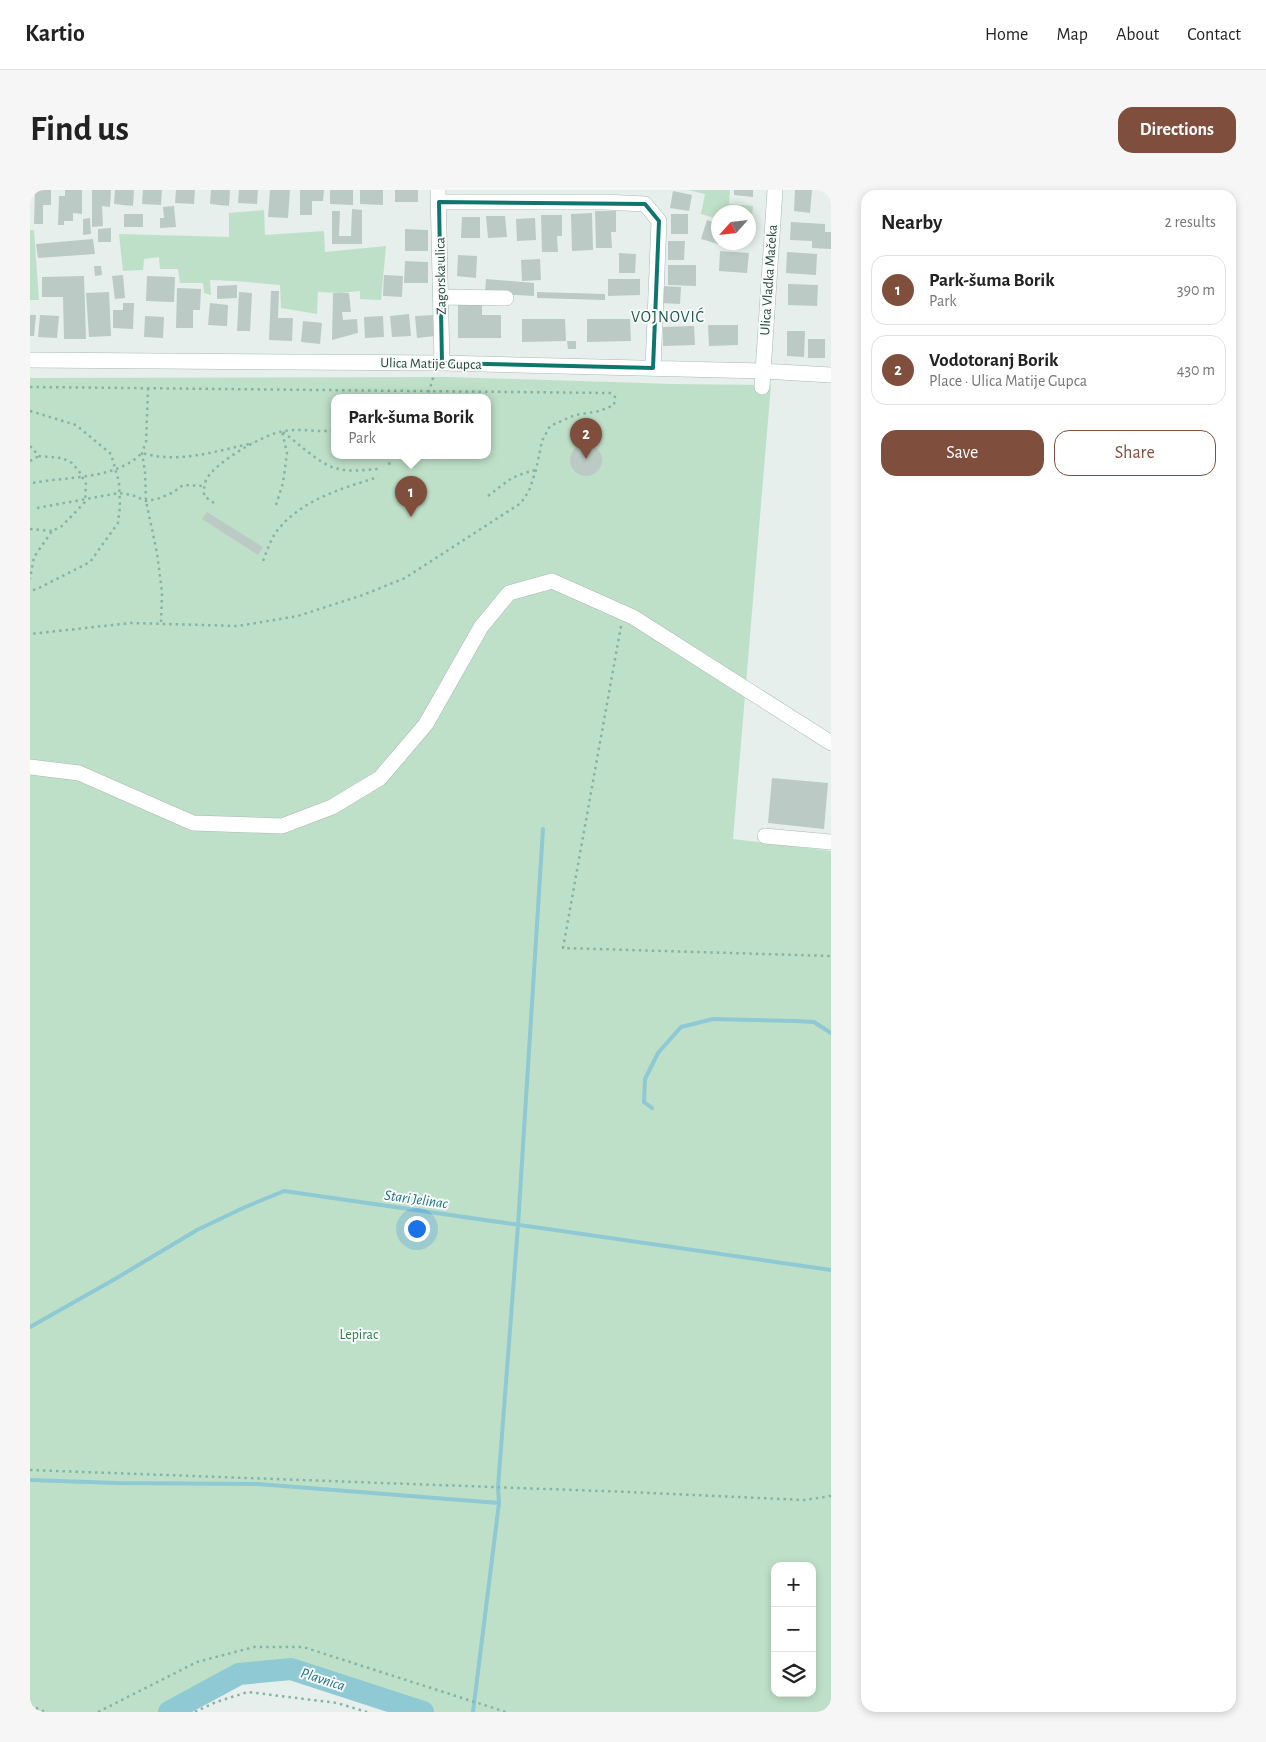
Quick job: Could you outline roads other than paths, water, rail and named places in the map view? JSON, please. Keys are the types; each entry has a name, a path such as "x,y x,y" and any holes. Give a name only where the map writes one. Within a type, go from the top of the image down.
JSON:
{"street":[{"name":"Ulica Vladka Mačeka","path":"762,387 775,190"},
{"name":"Zagorska ulica","path":"438,196 439,367"},
{"path":"438,196 645,204 659,221 654,368"},
{"path":"440,297 506,298"},
{"name":"Ulica Matije Gupca","path":"30,360 439,367 654,368 831,375"},
{"path":"30,767 79,773 193,823 282,826 332,808 380,778 426,724 481,627 509,593 552,581 633,617 831,743"},
{"path":"765,836 831,842"}],"waterway":[{"path":"499,1503 498,1487 518,1225 543,829"},
{"path":"652,1108 644,1102 645,1079 658,1053 681,1027 713,1019 795,1021 814,1022 831,1033"},
{"name":"Stari Jelinac","path":"30,1327 197,1230 284,1191 831,1270"},
{"path":"30,1480 258,1484 499,1503 473,1712"},
{"name":"Plavnica","path":"169,1712 239,1674 291,1669 423,1712"}],"place":[{"name":"Vodotoranj Borik","path":"586,459"},
{"name":"Park-šuma Borik","path":"411,517"}],"district":[{"name":"VOJNOVIĆ","path":"668,316"}],"park label":[{"name":"Lepirac","path":"359,1334"}]}
